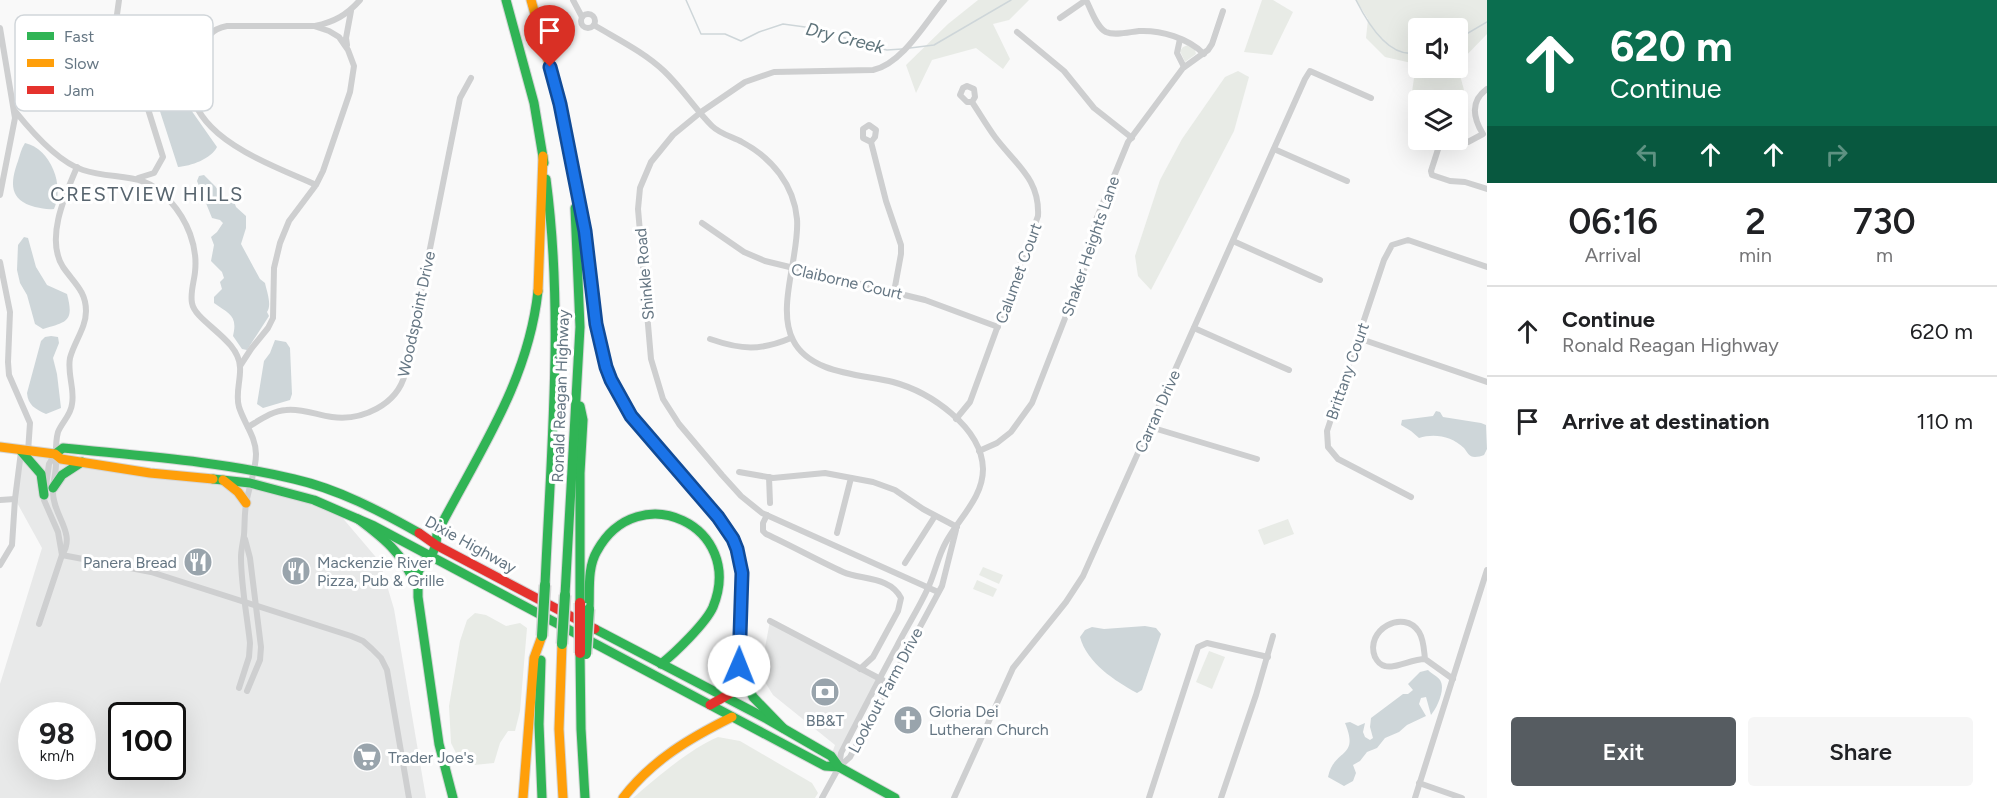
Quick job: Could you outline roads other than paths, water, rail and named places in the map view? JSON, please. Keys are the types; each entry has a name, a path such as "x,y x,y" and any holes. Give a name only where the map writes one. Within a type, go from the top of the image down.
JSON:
{"main road":[{"name":"Ronald Reagan Highway","path":"506,0 534,103 553,232 556,330 539,724 542,798"},
{"name":"Ronald Reagan Highway","path":"531,0 556,89 570,161 576,209 579,270 580,327 559,729 563,798"},
{"path":"418,597 418,572 424,561 431,557 437,533 514,385 530,340 540,268 543,156"},
{"path":"570,161 585,231 600,344 611,380 631,416 718,517 737,549 742,573 739,666 734,690 710,705"},
{"path":"577,392 583,420 580,473 584,606 581,729 585,798"},
{"name":"Dixie Highway","path":"0,447 55,454 61,459 150,473 250,483 298,495 358,519 825,766 839,767"},
{"name":"Dixie Highway","path":"55,454 63,448 219,465 295,479 334,492 377,510 428,537 436,544 783,728 831,756 839,767 881,795 895,798"},
{"path":"25,451 40,474 44,495"},
{"path":"53,488 62,475 82,462"},
{"path":"250,483 270,479 310,489 378,518 428,543 436,544"},
{"path":"223,480 238,492 246,503"},
{"path":"584,606 593,560 603,539 612,529 634,517 653,513 675,516 694,525 708,539 716,554 721,574 718,594 707,618 661,664"},
{"path":"358,519 401,555 411,571 418,597 439,744 453,798"},
{"path":"523,798 534,658 542,636"},
{"path":"739,666 753,698 783,728"},
{"path":"623,798 650,767 732,717"}],"street":[{"path":"116,15 118,0"},
{"path":"213,30 226,26 314,26 334,21 351,11 360,0"},
{"path":"573,0 585,27 591,28 594,25 657,65 713,128 758,152 787,184 797,220 787,311 791,338 803,354 825,367 909,387 933,400 971,434 980,451"},
{"name":"Shinkle Road","path":"938,592 767,515 741,496 679,424 663,399 651,359 638,209 640,188 655,156 673,135 700,112 745,82 774,72 873,70 887,66 903,52 944,0"},
{"path":"1060,18 1086,0 1099,26 1108,33 1152,31 1193,44 1204,54"},
{"path":"239,688 249,657 250,643 241,557 246,503 254,471 256,450 238,402 240,366 273,318 274,268 280,243 289,221 316,185 323,171 354,78 354,66 346,38 351,11"},
{"name":"Shaker Heights Lane","path":"980,451 997,443 1011,432 1020,422 1038,392 1085,267 1096,220 1117,166 1132,138 1184,67 1204,54 1212,44 1223,11"},
{"path":"314,26 339,37 348,50"},
{"path":"0,28 15,111 14,133 0,195"},
{"path":"1017,32 1064,71 1094,108 1132,138"},
{"path":"1180,39 1177,53 1184,67"},
{"name":"Carran Drive","path":"954,798 1013,668 1066,602 1083,576 1310,71 1371,98"},
{"name":"Woodspoint Drive","path":"248,427 268,415 287,410 345,418 384,405 396,394 405,374 460,98 471,78"},
{"path":"1468,142 1483,134 1477,125 1474,110 1477,99 1487,89"},
{"name":"Calumet Court","path":"956,419 969,402 1038,221 1039,205 1030,178 995,137 972,102"},
{"path":"15,111 49,148 77,167 102,175 138,178 155,187 176,208 191,236 195,262 192,306 201,318 226,339 240,366"},
{"path":"149,111 162,151 162,162 154,172 152,179 155,187"},
{"path":"199,111 214,130 233,146 316,185"},
{"path":"871,142 886,201 901,245 894,292"},
{"path":"1274,148 1347,181"},
{"path":"1438,150 1431,171 1432,175 1487,189"},
{"path":"39,624 62,555 67,548 68,537 53,501 55,454 59,432 72,405 69,364 86,316 82,292 63,266 55,240 57,226 77,167"},
{"path":"138,178 154,172"},
{"name":"Claiborne Court","path":"702,223 753,257 925,300 998,327"},
{"name":"Brittany Court","path":"1411,497 1338,459 1332,454 1327,444 1327,431 1392,245 1408,240 1487,267"},
{"path":"1233,241 1320,280"},
{"path":"0,262 10,312 9,375 30,423 15,499 12,545 0,565"},
{"path":"1194,328 1289,370"},
{"path":"710,339 725,344 755,348 773,345 791,338"},
{"path":"1358,338 1487,382"},
{"path":"1150,427 1257,459"},
{"name":"Lookout Farm Drive","path":"839,767 841,753 928,588 946,541 981,486 983,468 980,451"},
{"path":"55,454 49,464 44,495 47,510 58,532 62,555"},
{"path":"738,472 781,478 813,473 851,478 895,490 935,516 957,527"},
{"path":"769,477 770,503"},
{"path":"837,533 851,478"},
{"path":"0,500 15,499"},
{"path":"767,515 763,523 763,531 766,534 843,572 876,580 899,594 901,598 898,611 873,657 860,669"},
{"path":"905,563 935,516"},
{"name":"Lookout Farm Drive","path":"839,767 850,757 946,576 957,527"},
{"path":"244,534 250,558 261,647 260,660 247,691"},
{"path":"62,555 151,572 246,601 363,641 381,658 387,670 409,798"},
{"path":"1415,798 1487,570"},
{"path":"770,621 890,684"},
{"path":"1425,659 1424,644 1420,633 1411,623 1402,621 1391,623 1375,636 1374,654 1381,664 1387,667 1416,659 1425,659 1453,680"},
{"path":"1221,798 1273,636"},
{"path":"1149,798 1198,647 1207,643 1268,657"},
{"path":"822,798 839,767"},
{"path":"1419,783 1462,798"}],"waterway":[{"name":"Dry Creek","path":"686,0 701,34 725,34 741,41 783,24 827,30 856,43 887,50 902,49"},
{"name":"Dry Creek","path":"910,48 934,45 1011,0"},
{"name":"Dry Creek","path":"1356,0 1366,19 1381,38 1398,51 1408,53"},
{"name":"Dry Creek","path":"1468,33 1487,22"}],"place":[{"name":"Panera Bread","path":"198,562"},
{"name":"Mackenzie River Pizza, Pub & Grille","path":"296,571"},
{"name":"BB&T","path":"825,692"},
{"name":"Gloria Dei Lutheran Church","path":"908,720"},
{"name":"Trader Joe's","path":"367,757"}],"district":[{"name":"CRESTVIEW HILLS","path":"147,194"}]}
